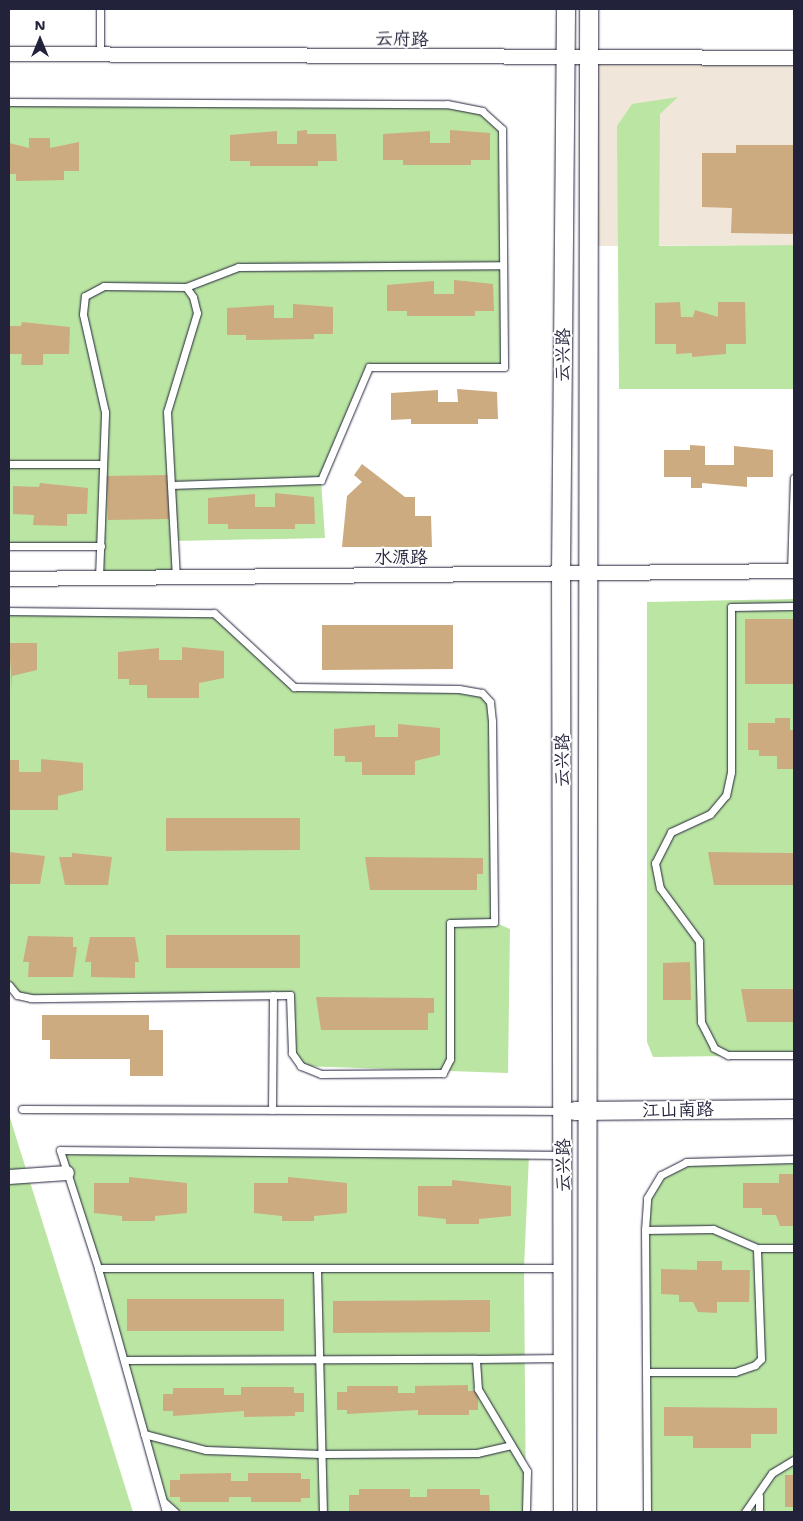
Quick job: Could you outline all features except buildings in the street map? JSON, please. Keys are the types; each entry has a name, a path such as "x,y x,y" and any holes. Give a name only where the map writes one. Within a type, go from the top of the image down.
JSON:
{"street":[{"name":"云兴路","path":"563,1512 561,574 566,9"},
{"name":"云兴路","path":"587,1512 586,1111 589,9"},
{"name":"云府路","path":"9,54 590,60 794,58"},
{"name":"水源路","path":"9,579 793,571"},
{"name":"江山南路","path":"562,1111 794,1109"},
{"path":"9,1178 68,1173"}],"lane":[{"path":"100,9 100,55"},
{"path":"9,102 447,104 482,111 502,129 504,367 369,367 321,480 171,485"},
{"path":"99,578 105,412 83,314 85,296 104,286 186,287 238,267 503,265"},
{"path":"176,577 167,412 197,313 186,287"},
{"path":"9,464 103,464"},
{"path":"793,571 794,478"},
{"path":"9,546 101,546"},
{"path":"794,606 731,607 731,772 726,795 710,814 671,832 655,863 660,888 699,941 701,1022 714,1048 728,1055 794,1055"},
{"path":"9,611 214,612 294,687 459,688 482,693 490,702 494,922 450,923 449,1067 434,1073 321,1074 308,1069 292,1053 290,995 31,998 17,995 9,985"},
{"path":"272,1110 273,995"},
{"path":"22,1109 562,1111"},
{"path":"166,1512 98,1268 60,1150 562,1155"},
{"path":"647,1512 645,1230 647,1198 661,1175 686,1162 794,1159"},
{"path":"645,1230 713,1229 757,1248 794,1248"},
{"path":"646,1372 735,1372 755,1365 761,1358 757,1248"},
{"path":"98,1268 563,1268"},
{"path":"316,1269 323,1512"},
{"path":"124,1360 563,1358"},
{"path":"476,1359 478,1389 526,1471 526,1512"},
{"path":"144,1434 206,1450 321,1454 477,1453 511,1445"},
{"path":"745,1512 758,1496 772,1473 794,1460"},
{"path":"758,1496 758,1512"},
{"path":"163,1502 176,1512"}],"shaded area":[{"path":"794,58 794,245 589,246 590,60"}],"green space":[{"path":"678,97 660,114 659,246 794,245 794,478 793,389 619,389 617,126 632,104"},
{"path":"9,104 447,104 482,111 502,129 504,367 369,367 321,480 325,538 174,541 176,577 99,578 101,546 9,546"},
{"path":"794,599 794,1055 653,1057 647,1042 647,602"},
{"path":"9,611 214,613 294,687 482,693 490,702 494,922 510,929 508,1073 301,1066 292,1053 290,995 17,995 9,985"},
{"path":"9,1113 11,1121 133,1512 9,1512"},
{"path":"60,1150 529,1155 524,1268 526,1512 166,1512"},
{"path":"794,1159 794,1512 647,1512 647,1198 661,1175 686,1162"}]}
